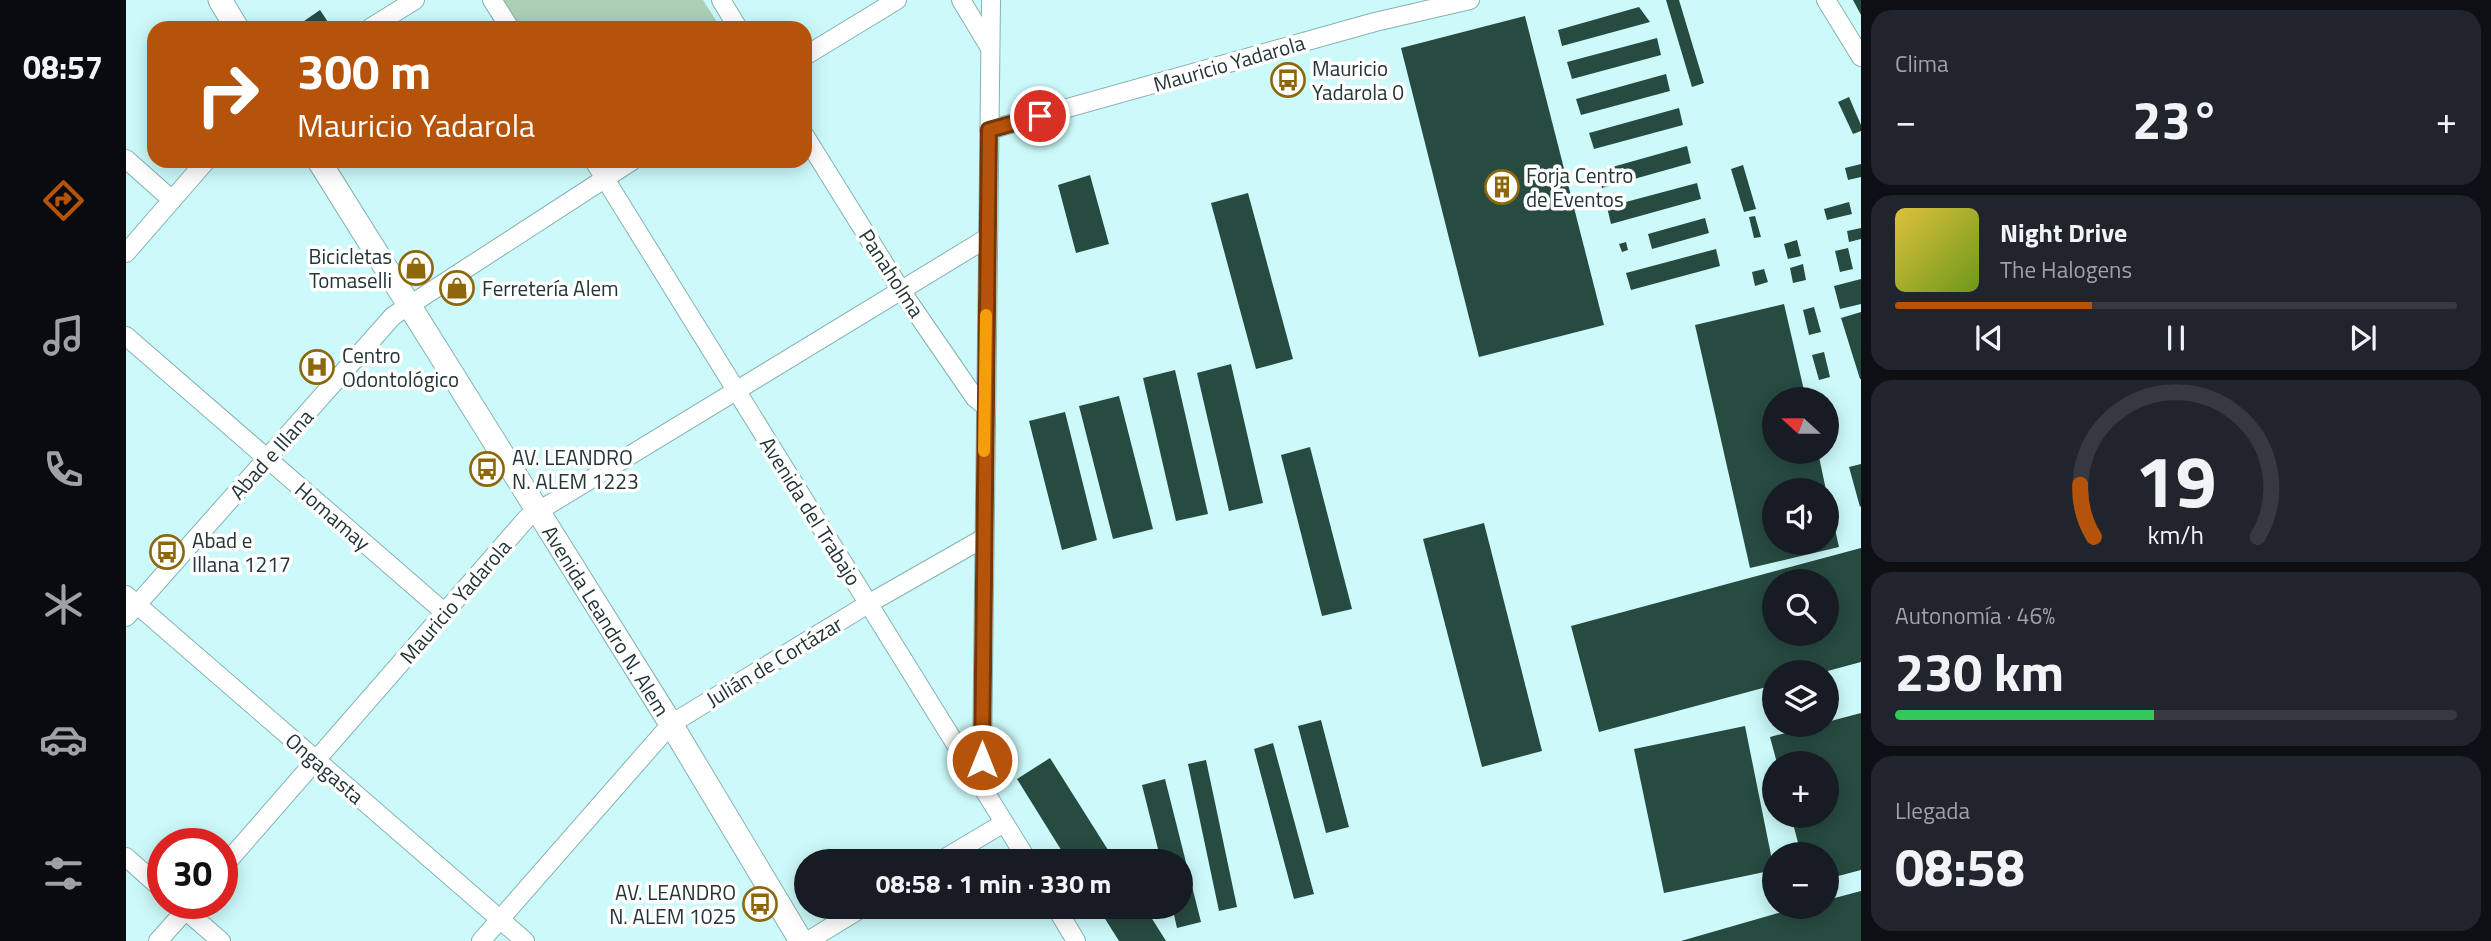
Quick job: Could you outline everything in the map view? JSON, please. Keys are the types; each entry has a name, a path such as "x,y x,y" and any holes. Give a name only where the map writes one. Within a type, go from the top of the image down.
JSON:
{"main road":[{"path":"220,0 233,21"},
{"name":"Avenida Leandro N. Alem","path":"322,168 671,724 801,941"}],"street":[{"path":"381,21 415,0"},
{"path":"492,0 506,21"},
{"path":"721,0 734,21"},
{"path":"812,52 897,0"},
{"path":"961,0 990,48"},
{"path":"978,780 982,760 982,539 991,0"},
{"name":"Mauricio Yadarola","path":"989,130 1375,22 1470,0"},
{"path":"1826,0 1861,57"},
{"name":"Panaholma","path":"812,147 902,292 975,398 985,405"},
{"path":"126,159 172,200"},
{"path":"126,253 200,168"},
{"name":"Avenida del Trabajo","path":"598,168 1021,849"},
{"name":"Abad e Illana","path":"130,606 407,304 620,168"},
{"name":"Mauricio Yadarola","path":"238,850 444,612 537,510 902,292 987,238"},
{"name":"Homamay","path":"126,336 444,612"},
{"name":"Julián de Cortázar","path":"481,941 671,724 982,539"},
{"name":"Ongagasta","path":"130,606 316,760 525,941"},
{"path":"960,849 1004,822"},
{"path":"126,857 147,876"},
{"path":"158,941 174,919"},
{"path":"199,919 221,941"},
{"path":"808,941 844,919"},
{"path":"1063,919 1076,941"}],"green space":[{"path":"503,0 703,0 716,21 516,21"}],"building":[{"path":"1666,0 1679,0 1704,83 1692,87"},
{"path":"1853,0 1861,0 1861,15"},
{"path":"1639,7 1650,22 1562,46 1558,30"},
{"path":"320,10 327,21 304,21"},
{"name":"Forja Centro de Eventos","path":"1525,16 1604,325 1479,357 1401,48"},
{"path":"1657,38 1661,55 1572,79 1567,62"},
{"path":"1666,74 1670,91 1581,115 1576,99"},
{"path":"1849,97 1861,125 1861,131 1853,134 1838,102"},
{"path":"1679,108 1683,125 1594,149 1589,133"},
{"path":"1687,146 1691,163 1602,188 1598,171"},
{"path":"1861,164 1861,177 1848,180 1845,168"},
{"path":"1743,165 1756,209 1744,212 1731,169"},
{"path":"1090,175 1109,244 1076,253 1058,185"},
{"path":"1697,183 1701,199 1611,224 1607,207"},
{"path":"1248,193 1293,359 1256,369 1211,203"},
{"path":"1849,202 1852,214 1827,220 1824,209"},
{"path":"1755,216 1761,237 1754,238 1749,217"},
{"path":"1705,218 1709,233 1652,249 1648,234"},
{"path":"1861,228 1861,239 1849,242 1847,231"},
{"path":"1797,240 1801,256 1788,259 1784,244"},
{"path":"1626,242 1628,250 1622,252 1619,244"},
{"path":"1848,248 1853,269 1840,272 1835,251"},
{"path":"1716,249 1720,266 1631,290 1626,273"},
{"path":"1803,264 1806,280 1793,283 1790,268"},
{"path":"1764,269 1768,282 1755,286 1752,272"},
{"path":"1861,279 1861,304 1840,309 1834,286"},
{"path":"1784,304 1803,387 1762,387 1762,464 1821,464 1823,478 1762,478 1762,555 1805,555 1750,568 1695,325"},
{"path":"1814,307 1821,332 1809,335 1803,310"},
{"path":"1861,312 1861,379 1860,379 1841,318"},
{"path":"1824,352 1830,377 1819,380 1812,355"},
{"path":"1231,364 1263,503 1229,511 1197,373"},
{"path":"1175,370 1208,514 1176,521 1143,378"},
{"path":"1119,396 1153,529 1113,539 1079,406"},
{"path":"1065,412 1097,540 1062,550 1029,421"},
{"path":"1310,447 1352,609 1322,616 1281,455"},
{"path":"1861,464 1861,506 1860,507 1849,467"},
{"path":"1484,523 1542,751 1482,767 1423,539"},
{"path":"1861,548 1861,662 1839,668 1839,660 1762,660 1762,688 1599,732 1571,626 1762,575 1762,646 1839,646 1839,569 1783,569"},
{"path":"1861,713 1861,870 1839,876 1839,842 1798,842 1794,828 1839,828 1839,751 1774,751 1770,737 1839,737 1839,719"},
{"path":"1321,720 1349,827 1326,833 1298,726"},
{"path":"1745,726 1762,810 1762,828 1766,828 1768,842 1762,842 1762,873 1664,893 1634,749"},
{"path":"1273,743 1314,894 1294,899 1254,749"},
{"path":"1050,758 1107,849 1061,849 1017,779"},
{"path":"1206,760 1237,907 1219,911 1188,764"},
{"path":"1165,779 1183,849 1158,849 1142,785"},
{"path":"1193,890 1201,922 1177,928 1175,919 1193,919"},
{"path":"1861,891 1861,941 1681,941 1762,918 1839,919 1839,897"},
{"path":"1105,919 1152,919 1166,941 1119,941"}],"slow traffic":[{"path":"984,451 986,315"}],"place":[{"name":"Mauricio Yadarola 0","path":"1288,80"},
{"name":"Forja Centro de Eventos","path":"1502,187"},
{"name":"Bicicletas Tomaselli","path":"416,268"},
{"name":"Ferretería Alem","path":"457,288"},
{"name":"Centro Odontológico","path":"317,367"},
{"name":"AV. LEANDRO N. ALEM 1223","path":"487,469"},
{"name":"Abad e Illana 1217","path":"167,552"},
{"name":"AV. LEANDRO N. ALEM 1025","path":"760,904"}],"route":[{"path":"982,760 982,539 989,130 1040,116"}]}
